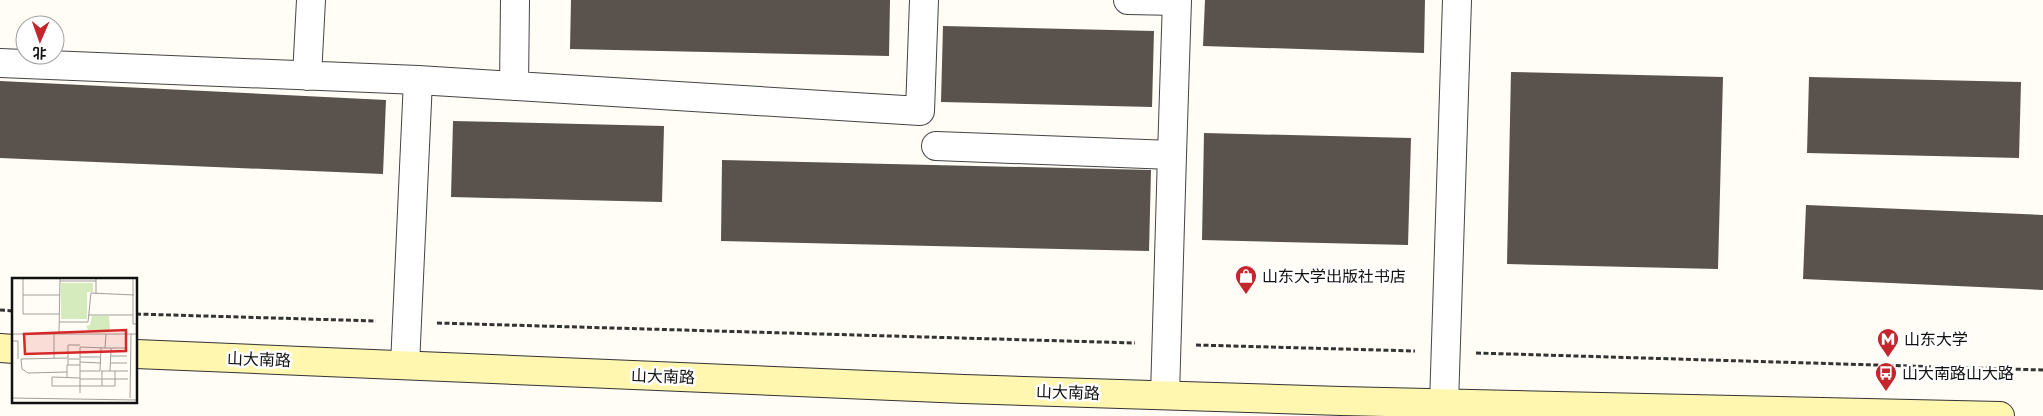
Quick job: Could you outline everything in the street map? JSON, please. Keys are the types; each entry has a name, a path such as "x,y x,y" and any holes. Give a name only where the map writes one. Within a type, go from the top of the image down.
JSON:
{"main road":[{"name":"山大南路","path":"138,354 954,388 1444,404 2000,416"}],"street":[{"path":"307,76 311,0"},
{"path":"514,86 515,0"},
{"path":"0,63 418,80 920,111 924,0"},
{"path":"1128,0 1177,0 1165,395"},
{"path":"1444,404 1457,0"},
{"path":"405,365 418,80"},
{"path":"936,146 1172,155"}],"path":[{"path":"138,314 386,321"},
{"path":"436,323 1144,344"},
{"path":"1194,345 1424,352"},
{"path":"1474,353 2043,370"}],"building":[{"path":"571,0 890,0 889,56 570,49"},
{"path":"1205,0 1425,0 1424,53 1203,46"},
{"path":"943,26 1154,31 1152,107 941,102"},
{"path":"1511,72 1723,77 1718,269 1507,264"},
{"path":"1809,77 2021,82 2019,158 1807,153"},
{"path":"0,81 386,100 383,174 0,158"},
{"path":"453,121 664,126 662,202 451,197"},
{"path":"1204,133 1411,138 1408,245 1202,240"},
{"path":"722,160 1151,170 1149,251 721,241"},
{"path":"1806,205 2043,215 2043,290 1803,279"}],"place":[{"name":"山东大学出版社书店","path":"1246,295"},
{"name":"山东大学","path":"1888,358"},
{"name":"山大南路山大路","path":"1886,392"}]}
